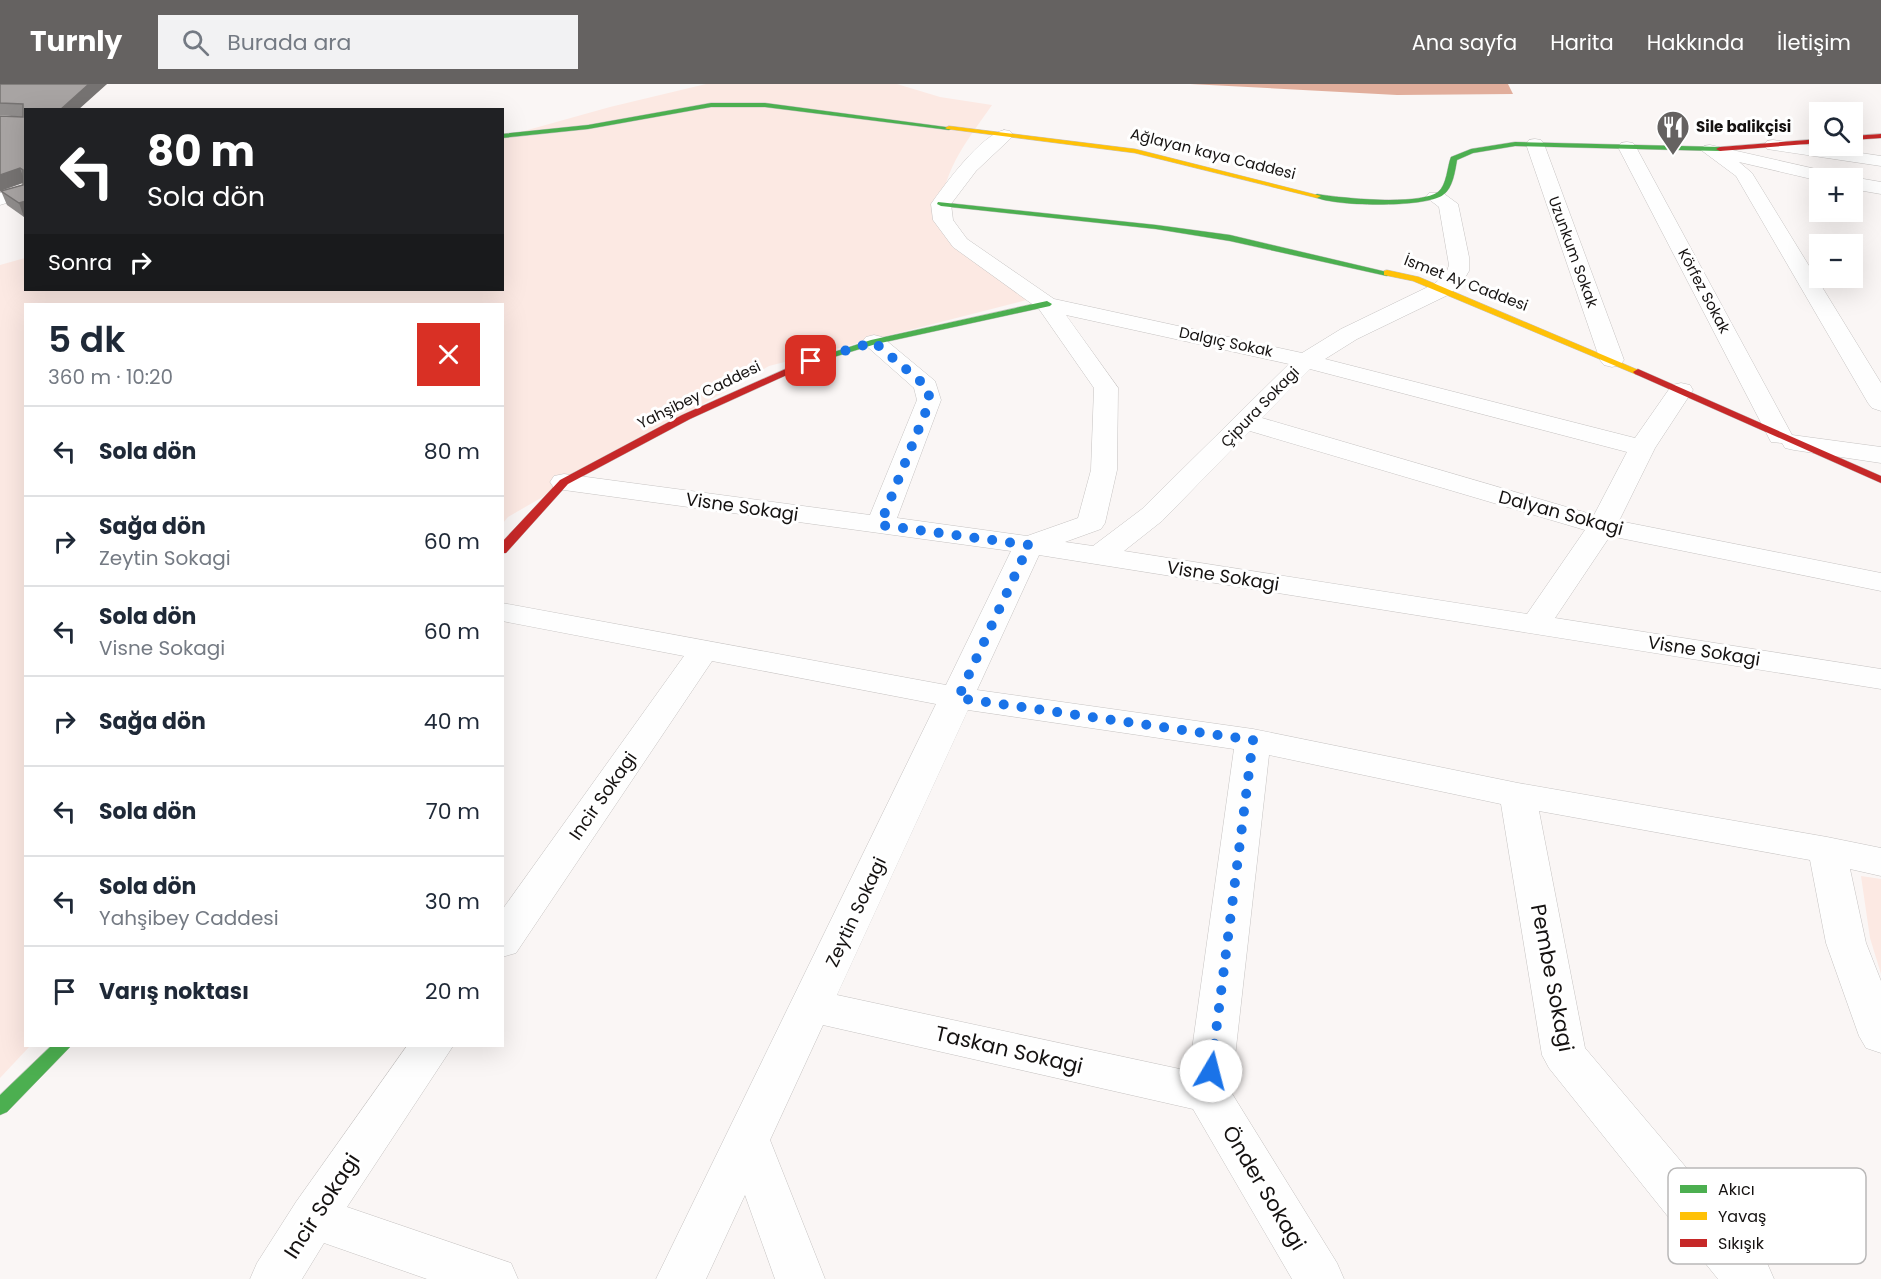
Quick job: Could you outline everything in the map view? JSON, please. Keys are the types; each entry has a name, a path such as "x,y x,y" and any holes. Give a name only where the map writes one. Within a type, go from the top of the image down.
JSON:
{"street":[{"name":"Ağlayan kaya Caddesi","path":"504,136 588,127 689,108 730,104 765,105 1104,146 1154,155 1326,198 1384,202 1436,197"},
{"path":"940,204 968,166 1004,135"},
{"path":"1863,137 1881,136"},
{"path":"1442,289 1457,274 1459,260 1448,204 1436,197 1443,192 1454,159 1462,154 1497,146 1534,144 1710,150 1809,142"},
{"name":"Uzunkum Sokak","path":"1534,144 1612,360"},
{"path":"1768,145 1881,161"},
{"name":"Körfez Sokak","path":"1628,147 1787,439"},
{"path":"1710,150 1809,173"},
{"path":"1710,150 1743,173 1881,403"},
{"path":"1863,185 1881,188"},
{"path":"0,199 24,191"},
{"name":"İsmet Ay Caddesi","path":"940,204 1156,227 1230,238 1396,274 1442,289 1612,360 1881,480"},
{"name":"Dalgıç Sokak","path":"940,204 943,220 960,243 1047,304 1305,361 1642,448"},
{"name":"Çipura Sokagi","path":"1099,556 1152,515 1247,422 1305,361 1349,334 1442,289"},
{"path":"1029,545 1091,523 1104,470 1106,388 1047,304"},
{"name":"Yahşibey Caddesi","path":"504,548 564,482 686,417 811,361 874,342 1047,304"},
{"path":"874,342 926,386 929,400 880,525"},
{"path":"1535,624 1602,526 1642,448 1681,390"},
{"name":"Dalyan Sokagi","path":"1247,422 1602,526 1881,582"},
{"path":"1787,439 1881,455"},
{"name":"Visne Sokagi","path":"564,482 1029,545 1881,679"},
{"name":"Zeytin Sokagi","path":"681,1279 1029,545"},
{"path":"504,612 958,698 1253,740 1518,795 1827,850 1881,862"},
{"name":"Incir Sokagi","path":"504,939 704,650"},
{"path":"1208,1094 1253,740"},
{"name":"Pembe Sokagi","path":"1518,795 1564,1055 1668,1181"},
{"path":"1827,850 1846,943 1881,1036"},
{"name":"Taskan Sokagi","path":"811,1006 1208,1094"},
{"path":"0,1107 61,1047"},
{"name":"Incir Sokagi","path":"275,1279 313,1217 430,1047"},
{"name":"Önder Sokagi","path":"1208,1094 1319,1279"},
{"path":"748,1140 800,1279"},
{"path":"313,1217 493,1279"},
{"name":"Pembe Sokagi","path":"1737,1264 1749,1279"}],"shaded area":[{"path":"706,84 897,84 940,97 992,105 956,159 949,174 942,204 943,220 1038,297 769,366 508,517 504,522 504,303 24,303 24,1047 29,1047 0,1078 0,265 24,258 24,291 504,291 504,137 610,107"},
{"path":"1190,84 1508,84 1513,94 1397,95"},
{"path":"1861,876 1881,879 1881,974 1870,938"}],"building":[{"path":"0,84 89,84 62,108 24,108 24,202 19,203 1,191 23,185 23,170 20,168 0,175 0,116 23,117 23,104 0,103"}],"traffic: fast":[{"path":"504,136 588,127 711,105 765,105 949,128"},
{"path":"1317,196 1381,202 1432,197 1441,193 1446,187 1454,159 1471,151 1515,144 1720,149"},
{"path":"941,204 1156,227 1230,238 1387,273"},
{"path":"808,362 874,342 1047,304"},
{"path":"0,1107 61,1047"}],"traffic: slow":[{"path":"949,128 1135,151 1317,196"},
{"path":"1387,273 1416,279 1638,372"}],"traffic: jam":[{"path":"1863,137 1881,136"},
{"path":"1720,149 1809,142"},
{"path":"504,548 564,482 686,417 808,362"},
{"path":"1638,372 1881,480"}],"place":[{"name":"Sile balikçisi","path":"1673,156"}],"route":[{"path":"811,361 874,342 926,386 929,394 928,406 880,525 1029,545 958,698 1253,740 1211,1071"}]}
